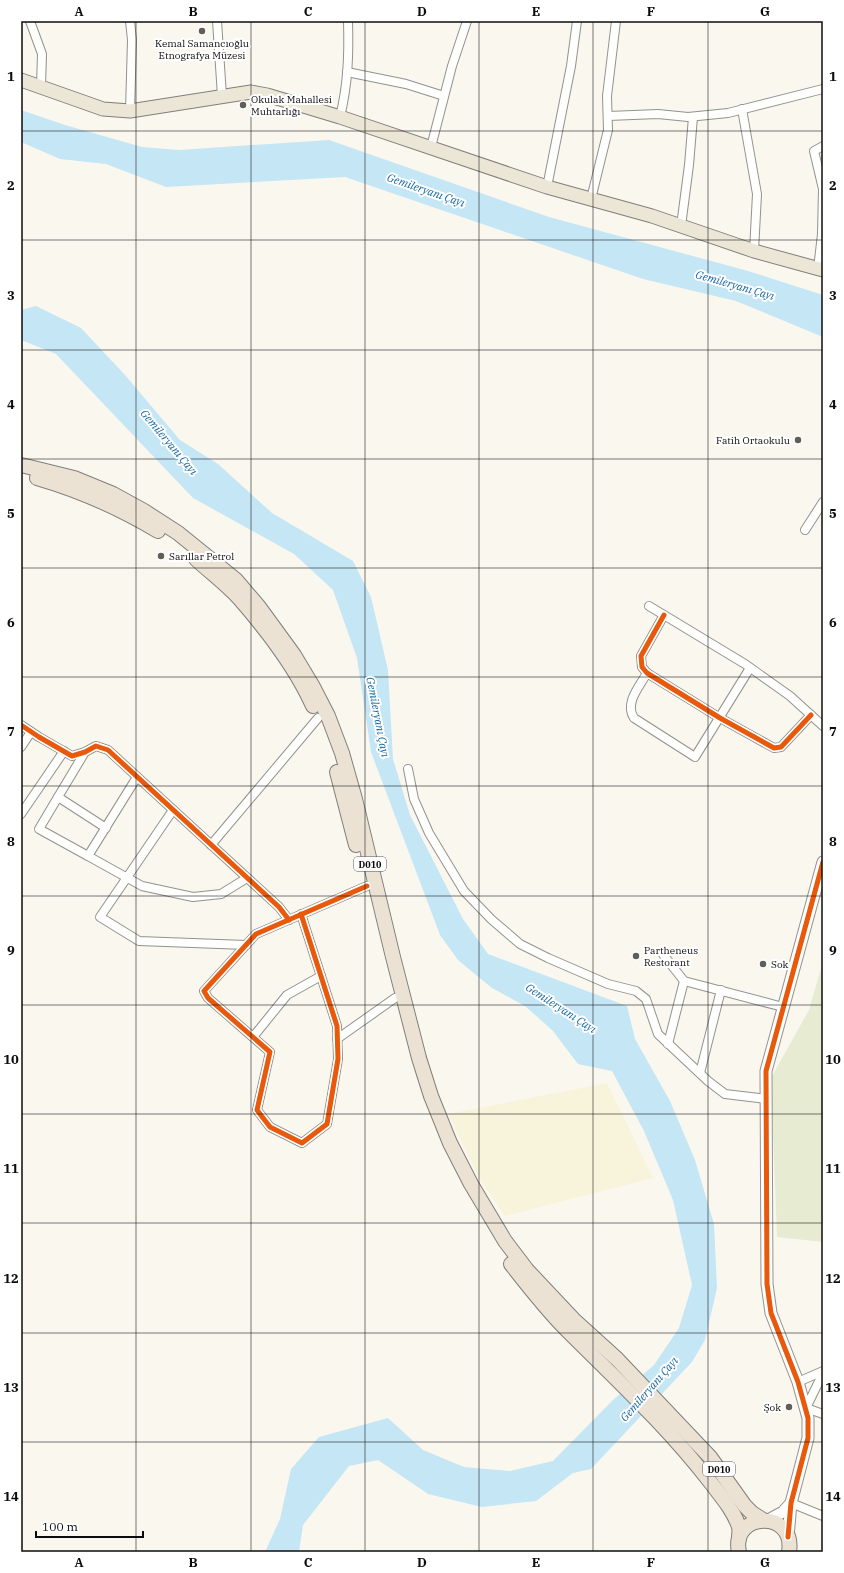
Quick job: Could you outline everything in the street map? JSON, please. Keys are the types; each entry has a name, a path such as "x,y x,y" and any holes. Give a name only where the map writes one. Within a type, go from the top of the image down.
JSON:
{"highway":[{"name":"D010","path":"21,465 74,478 113,494 144,511 178,533 236,580 259,607 294,655 328,716 342,753 355,799 391,950 419,1058 431,1096 450,1143 471,1184 505,1241 514,1253 576,1321 612,1364 670,1424 710,1457 752,1512 765,1520 778,1524 786,1532 788,1537"},
{"name":"D010","path":"21,474 62,485 126,512 165,536 193,556 238,597 270,637 292,669 312,703 331,749 342,786 409,1054 430,1118 458,1177 495,1243 531,1290 566,1328 612,1364"},
{"name":"D010","path":"670,1424 735,1517 739,1528 739,1545"},
{"name":"D010","path":"739,1545 744,1529 748,1525 765,1520"},
{"path":"788,1537 789,1552"}],"main road":[{"path":"21,80 103,109 130,112 251,92 268,95 431,147 481,166 547,187 681,226 754,251 821,269"}],"street":[{"path":"30,21 42,54 41,86"},
{"path":"130,21 132,40 130,112"},
{"path":"217,21 222,96"},
{"path":"340,117 346,94 349,56 348,21"},
{"path":"431,147 452,66 467,21"},
{"path":"547,187 571,66 577,21"},
{"path":"591,199 608,130 607,96 616,21"},
{"path":"347,72 406,84 444,96"},
{"path":"608,116 658,114 693,116 728,113 823,89"},
{"path":"742,110 757,194 754,251"},
{"path":"681,226 689,165 693,116"},
{"path":"821,269 823,189 814,151 823,146"},
{"path":"805,530 823,502"},
{"path":"648,606 750,668 790,696 823,726"},
{"path":"664,615 641,656 641,663 647,673 720,718 774,748 781,747 811,715"},
{"path":"647,673 631,701 630,709 632,715 634,718 695,757 750,668"},
{"path":"211,845 318,718"},
{"path":"21,725 72,756 85,752 96,746 108,750 279,907 289,920"},
{"path":"21,747 31,732"},
{"path":"21,814 64,751"},
{"path":"85,752 40,829 142,886 193,897 221,894 247,878"},
{"path":"408,769 414,799 428,833 464,891 491,919 520,944 548,958 608,984 636,991 646,1000 658,1034 725,1094 767,1099"},
{"path":"88,856 137,777"},
{"path":"58,797 106,828"},
{"path":"173,810 100,916 139,941 246,945"},
{"path":"788,1537 791,1503 808,1438 808,1418 798,1382 776,1327 767,1284 766,1071 823,862"},
{"path":"301,914 337,1026 338,1059 327,1124 302,1143 270,1127 257,1110 270,1052 208,998 204,991 256,934 301,914 367,886"},
{"path":"662,953 684,981 783,1006"},
{"path":"253,1037 287,995 320,976"},
{"path":"668,1044 684,981"},
{"path":"700,1073 721,990"},
{"path":"337,1039 395,998"},
{"path":"798,1382 823,1372"},
{"path":"806,1408 823,1372"},
{"path":"806,1408 823,1414"},
{"path":"791,1503 823,1516"},
{"path":"765,1520 783,1512 791,1503"}],"shaded area":[{"path":"607,1083 653,1178 505,1216 479,1178 448,1114"}],"green space":[{"path":"823,962 823,1242 777,1237 771,1078 809,1010"}],"water":[{"name":"Gemileryanı Çayı","path":"21,110 65,125 142,147 179,150 329,140 549,217 748,271 823,295 823,337 736,301 643,279 345,177 166,187 106,164 60,159 21,142"},
{"name":"Gemileryanı Çayı","path":"36,306 81,328 125,375 180,440 218,464 272,513 353,561 371,597 388,670 393,759 410,815 463,919 488,954 627,1006 635,1039 670,1101 695,1160 714,1224 717,1288 705,1340 692,1362 591,1469 573,1473 536,1501 482,1507 428,1494 378,1460 349,1466 303,1525 299,1552 265,1552 280,1519 291,1469 319,1437 388,1418 423,1450 464,1467 510,1471 553,1461 613,1400 654,1365 679,1328 692,1285 673,1200 644,1131 612,1071 578,1064 553,1031 525,1006 492,988 458,960 440,935 371,752 357,658 333,590 294,554 193,498 56,354 21,340 21,310"}],"cycle path":[{"path":"664,615 641,656 642,667 647,673 720,718 774,748 781,747 811,715"},
{"path":"21,725 72,756 85,752 96,746 108,750 279,907 289,920"},
{"path":"788,1537 791,1503 808,1438 808,1418 798,1382 771,1313 767,1284 766,1071 823,862"},
{"path":"301,914 337,1026 338,1059 327,1124 302,1143 270,1127 257,1110 270,1052 208,998 204,991 256,934 367,886"}],"place":[{"name":"Kemal Samancıoğlu Etnografya Müzesi","path":"202,31"},
{"name":"Okulak Mahallesi Muhtarlığı","path":"243,105"},
{"name":"Fatih Ortaokulu","path":"798,440"},
{"name":"Sarıllar Petrol","path":"161,556"},
{"name":"Partheneus Restorant","path":"636,956"},
{"name":"Sok","path":"763,964"},
{"name":"Şok","path":"789,1407"}]}
